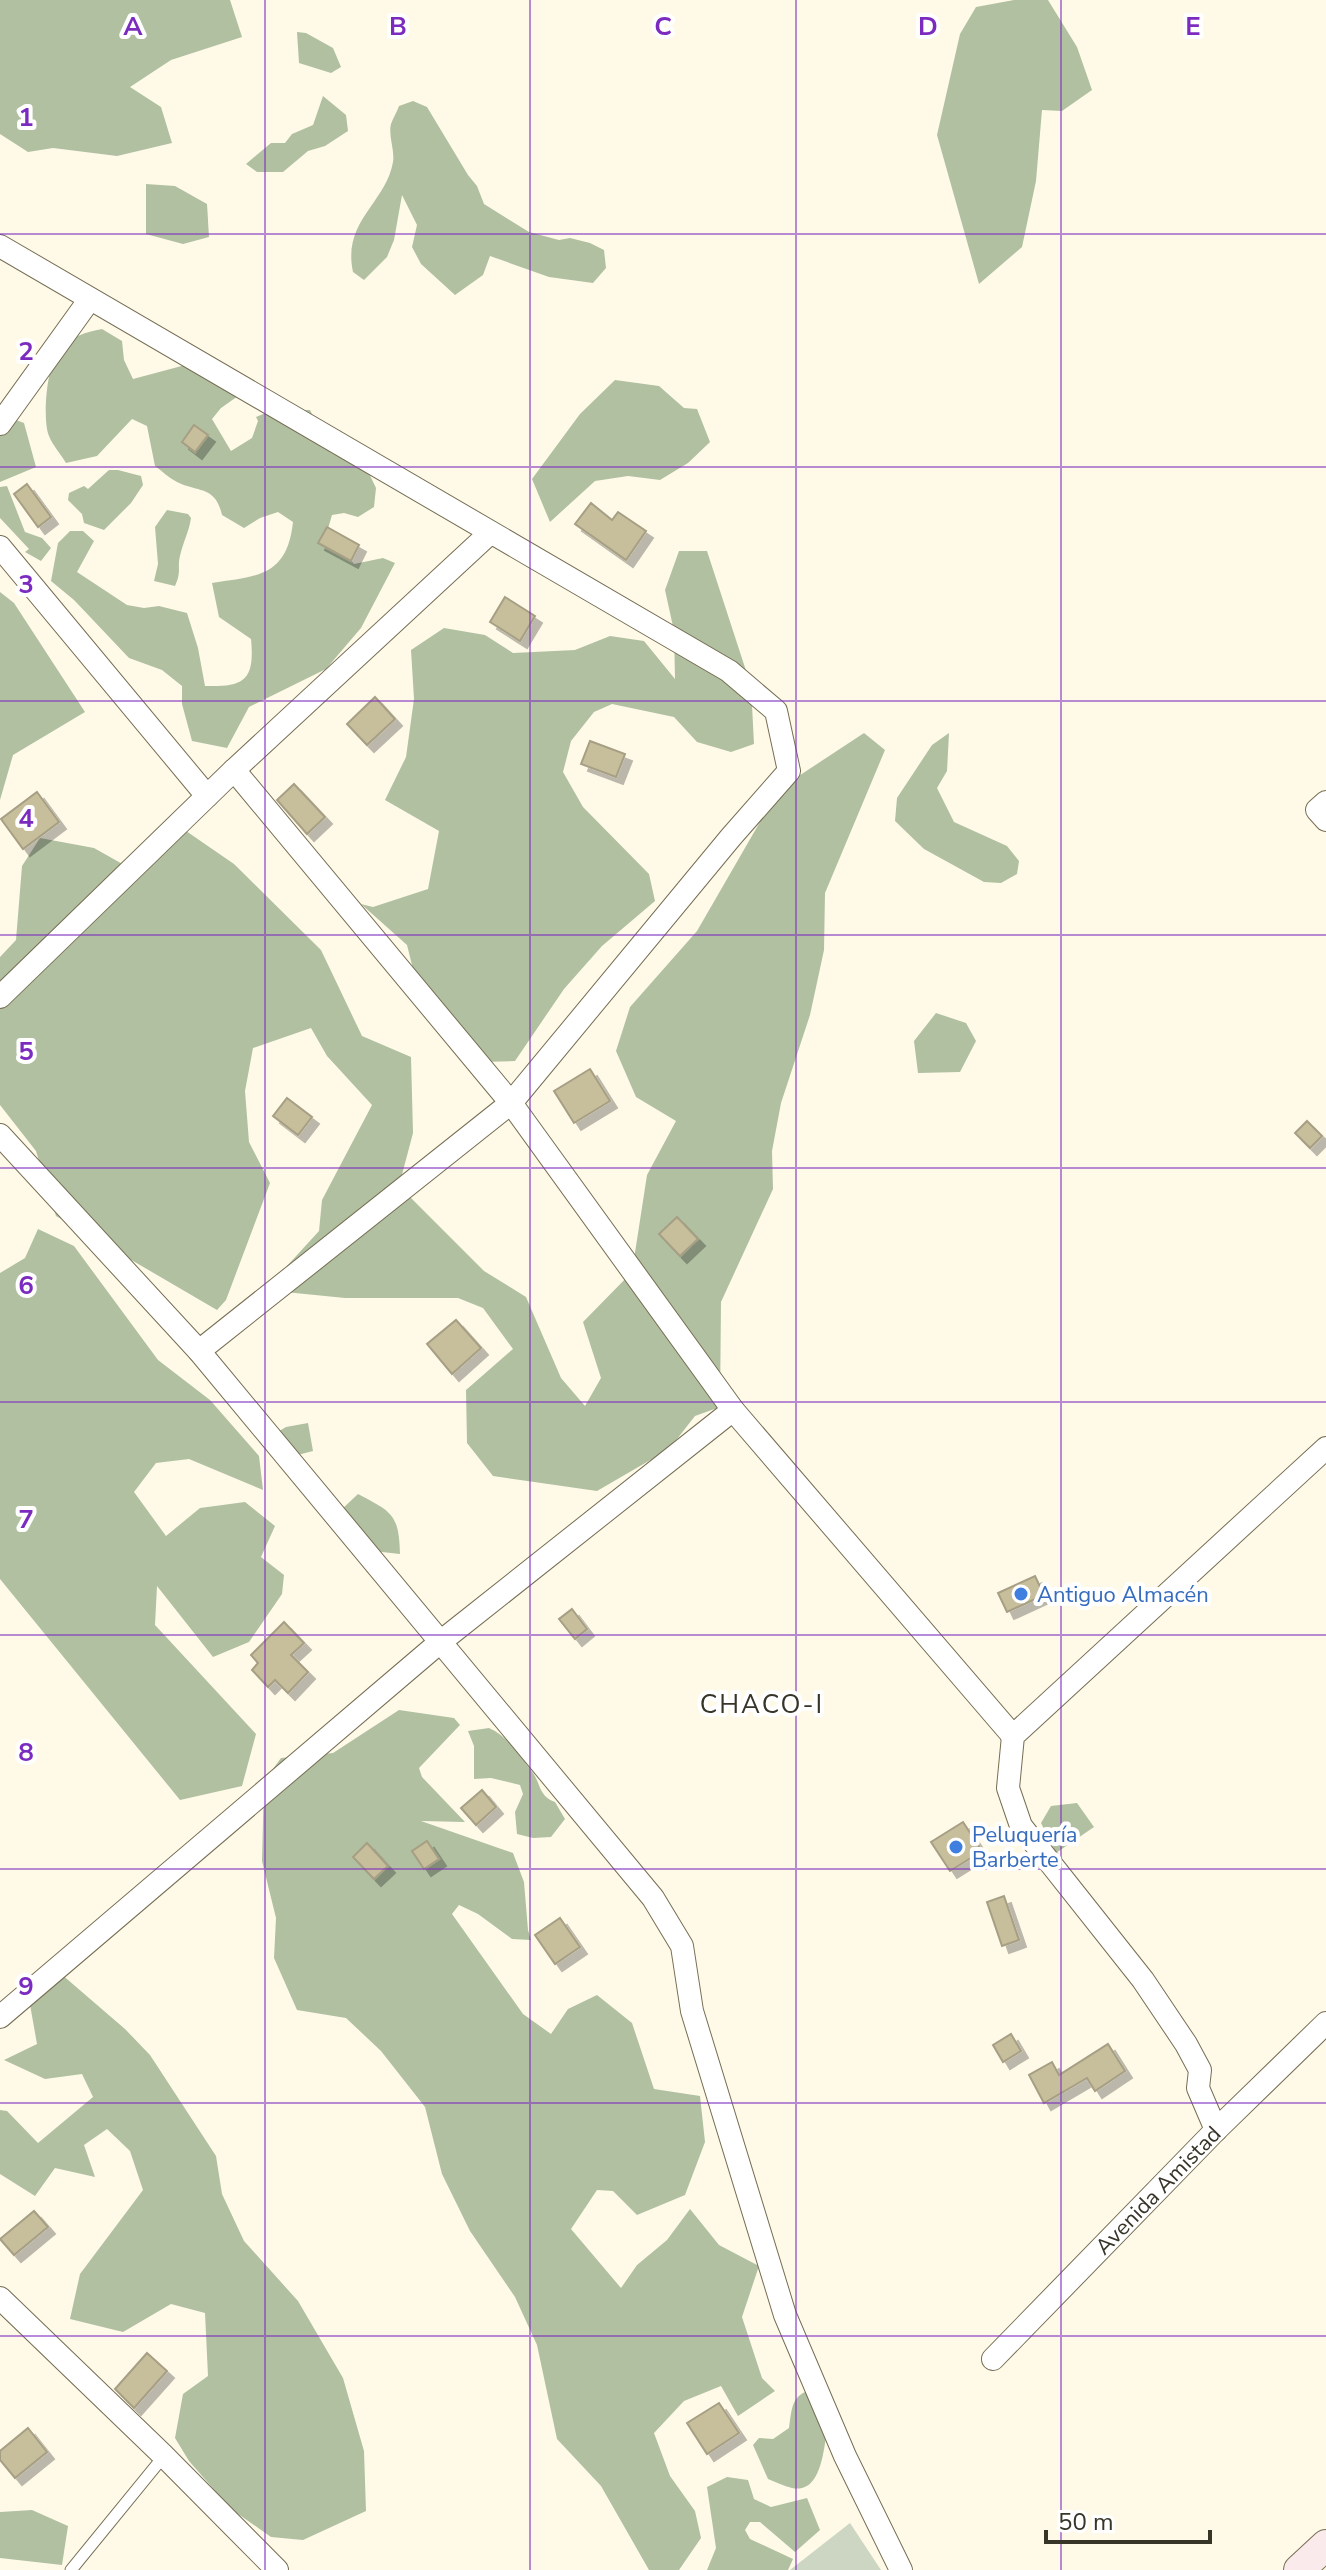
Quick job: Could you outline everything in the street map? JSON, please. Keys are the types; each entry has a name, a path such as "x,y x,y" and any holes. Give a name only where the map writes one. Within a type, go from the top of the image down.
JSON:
{"street":[{"path":"0,246 729,671 776,711 789,771 511,1103 199,1351"},
{"path":"0,424 90,299"},
{"path":"0,997 234,770 490,533"},
{"path":"0,547 207,796"},
{"path":"234,770 511,1103 733,1410 1013,1736"},
{"path":"0,1135 199,1351 653,1898 682,1946 692,2011 785,2315 845,2456 901,2570"},
{"path":"0,2017 439,1643 733,1410"},
{"path":"1216,2130 1198,2088 1200,2070 1186,2044 1143,1980 1021,1826 1008,1788 1013,1736 1326,1448"},
{"name":"Avenida Amistad","path":"993,2359 1216,2130 1326,2023"},
{"path":"0,2298 277,2570"},
{"path":"1299,2570 1326,2545"}],"lane":[{"path":"71,2570 164,2456"}],"green space":[{"path":"0,0 230,0 242,37 171,60 130,87 161,107 172,143 117,156 53,148 28,152 0,134"},
{"path":"1014,0 1048,0 1077,47 1092,90 1062,111 1042,110 1036,181 1022,247 979,284 937,135 960,34 976,7"},
{"path":"297,32 306,33 333,48 341,67 331,73 299,63"},
{"path":"323,96 346,115 348,131 325,146 308,151 283,172 257,172 246,164 271,143 285,143 292,134 313,125"},
{"path":"413,101 427,107 477,186 484,204 529,232 559,240 570,238 604,250 606,268 593,283 549,277 490,256 483,275 455,295 421,264 412,247 417,225 402,195 394,240 387,257 364,280 353,272 351,254 354,239 389,176 393,162 391,124 399,106"},
{"path":"146,184 175,186 207,204 209,237 183,244 146,234"},
{"path":"102,329 122,341 124,360 133,379 189,364 238,396 212,419 231,451 252,438 258,421 256,417 273,410 310,410 331,453 365,465 376,488 374,507 358,517 344,513 332,515 327,532 354,564 383,558 395,563 361,628 326,669 249,707 227,748 192,741 182,704 182,686 162,670 129,658 74,600 51,581 58,543 70,531 83,531 94,541 77,572 127,605 144,608 159,606 187,613 205,686 218,686 244,679 252,653 251,639 219,617 212,583 256,575 277,564 290,540 293,522 278,512 244,528 222,515 210,494 177,482 155,466 147,426 132,419 97,456 66,463 47,428 46,406 51,368 58,351 67,342"},
{"path":"615,380 659,386 684,408 697,409 710,442 688,463 660,480 628,476 595,481 550,522 532,479 580,414"},
{"path":"0,414 24,423 36,467 0,482"},
{"path":"109,470 141,476 143,485 131,503 104,530 84,523 82,514 68,500 69,493 84,486 88,489"},
{"path":"7,486 25,532 42,538 51,548 41,561 25,552 29,549 0,518 0,487"},
{"path":"167,510 188,514 191,518 175,586 154,581 158,564 155,527"},
{"path":"679,551 707,551 751,686 754,744 731,752 697,742 674,717 612,704 594,712 571,741 563,772 583,807 649,874 655,901 602,946 564,989 515,1061 480,1062 416,981 407,945 361,904 373,907 428,889 439,831 385,800 406,757 414,699 411,650 444,628 485,635 513,653 575,650 610,636 644,641 675,679 674,631 665,590"},
{"path":"0,592 14,603 85,712 13,755 0,800"},
{"path":"864,733 885,750 825,893 824,950 810,1015 781,1103 772,1151 773,1189 721,1302 720,1407 695,1416 659,1455 597,1491 493,1476 467,1443 466,1390 513,1349 483,1308 458,1298 345,1298 265,1290 319,1231 322,1200 372,1105 327,1056 311,1028 253,1048 245,1091 249,1142 270,1183 226,1300 217,1310 56,1216 36,1151 0,1105 0,957 16,940 22,866 40,838 94,848 126,866 173,822 234,864 321,950 362,1036 411,1057 413,1133 399,1186 484,1271 526,1297 561,1378 585,1406 601,1378 583,1322 632,1272 647,1175 676,1121 636,1097 616,1051 630,1007 697,931 779,789"},
{"path":"949,733 947,771 937,788 954,822 1007,846 1019,861 1017,874 1001,883 984,882 924,849 895,821 897,798 932,745"},
{"path":"936,1013 966,1023 976,1041 960,1072 918,1073 914,1041"},
{"path":"38,1229 74,1246 158,1360 210,1400 259,1456 263,1490 189,1459 156,1463 134,1492 166,1536 200,1508 245,1502 275,1526 261,1557 284,1575 282,1594 249,1642 213,1657 157,1586 155,1625 256,1734 242,1786 180,1800 0,1579 0,1273 25,1258"},
{"path":"308,1423 313,1451 294,1456 276,1433 286,1427"},
{"path":"358,1494 379,1505 391,1516 398,1530 400,1554 373,1551 340,1511"},
{"path":"399,1710 454,1718 460,1725 419,1768 422,1777 465,1822 421,1821 513,1853 524,1882 531,1940 512,1939 478,1914 459,1905 452,1914 523,2014 551,2034 568,2009 597,1995 632,2023 654,2089 700,2096 705,2142 685,2195 637,2215 613,2191 597,2190 571,2229 621,2288 637,2265 667,2240 690,2209 719,2245 759,2266 742,2317 762,2378 775,2391 738,2416 721,2386 684,2401 654,2433 670,2476 695,2511 701,2538 679,2570 649,2570 601,2486 557,2439 537,2345 515,2297 470,2231 442,2174 425,2107 381,2051 346,2018 297,2010 274,1958 276,1918 262,1861 264,1781 281,1758 333,1753"},
{"path":"489,1728 514,1748 533,1773 543,1793 555,1802 565,1819 551,1837 533,1838 517,1834 515,1812 523,1794 520,1785 491,1778 474,1779 474,1746 468,1731"},
{"path":"1077,1803 1094,1827 1056,1853 1041,1823 1051,1806"},
{"path":"53,1967 125,2029 150,2055 216,2156 222,2194 244,2241 298,2301 343,2378 364,2451 366,2511 303,2540 271,2537 231,2509 189,2461 175,2438 183,2394 208,2376 205,2313 171,2304 123,2332 70,2319 80,2274 143,2190 130,2151 107,2129 84,2145 95,2177 55,2168 35,2196 0,2174 0,2110 7,2111 38,2143 93,2097 82,2074 45,2079 4,2060 37,2044 29,1999"},
{"path":"811,2390 829,2419 824,2451 811,2483 803,2488 792,2488 768,2479 753,2445 759,2438 773,2439 789,2428 796,2399"},
{"path":"727,2477 748,2480 754,2499 771,2507 807,2498 820,2530 795,2552 760,2522 750,2522 745,2530 750,2539 793,2559 788,2570 707,2570 716,2548 707,2487"},
{"path":"32,2510 68,2526 62,2565 0,2558 0,2512"},
{"path":"850,2523 881,2570 790,2570"}],"building":[{"path":"194,425 208,435 195,452 182,442"},
{"path":"27,484 51,517 38,527 14,494"},
{"path":"591,503 612,520 618,512 646,531 626,560 575,524"},
{"path":"327,527 359,545 351,561 318,543"},
{"path":"505,597 535,616 520,641 490,622"},
{"path":"375,697 395,719 367,745 347,724"},
{"path":"590,741 625,754 616,777 581,764"},
{"path":"294,784 325,817 307,834 277,800"},
{"path":"37,792 59,822 23,849 1,819"},
{"path":"590,1069 610,1101 574,1123 554,1091"},
{"path":"287,1098 312,1117 298,1135 273,1116"},
{"path":"1307,1121 1322,1136 1310,1148 1295,1133"},
{"path":"677,1217 698,1239 680,1256 659,1234"},
{"path":"456,1320 481,1348 452,1374 427,1344"},
{"name":"Antiguo Almacén","path":"1035,1576 1044,1595 1007,1612 998,1593"},
{"path":"572,1609 587,1629 575,1639 559,1619"},
{"path":"284,1622 304,1643 291,1655 308,1672 288,1693 275,1680 268,1687 252,1670 258,1663 251,1655"},
{"path":"482,1790 496,1807 476,1825 461,1808"},
{"name":"Peluquería Barberte","path":"963,1822 982,1851 950,1871 931,1842"},
{"path":"427,1841 439,1859 424,1869 412,1851"},
{"path":"367,1843 388,1866 374,1879 353,1857"},
{"path":"1004,1896 1019,1940 1002,1946 987,1902"},
{"path":"560,1918 580,1947 555,1964 535,1935"},
{"path":"1011,2034 1021,2051 1003,2062 993,2045"},
{"path":"1108,2044 1125,2071 1095,2091 1087,2078 1044,2103 1029,2075 1052,2062 1059,2075"},
{"path":"34,2211 48,2227 14,2255 0,2239"},
{"path":"147,2353 167,2371 134,2408 115,2389"},
{"path":"719,2403 739,2433 707,2454 687,2423"},
{"path":"28,2428 47,2452 15,2478 0,2460 0,2451"}],"place":[{"name":"Antiguo Almacén","path":"1021,1594"},
{"name":"Peluquería Barberte","path":"956,1847"}],"district":[{"name":"CHACO-I","path":"762,1704"}]}
